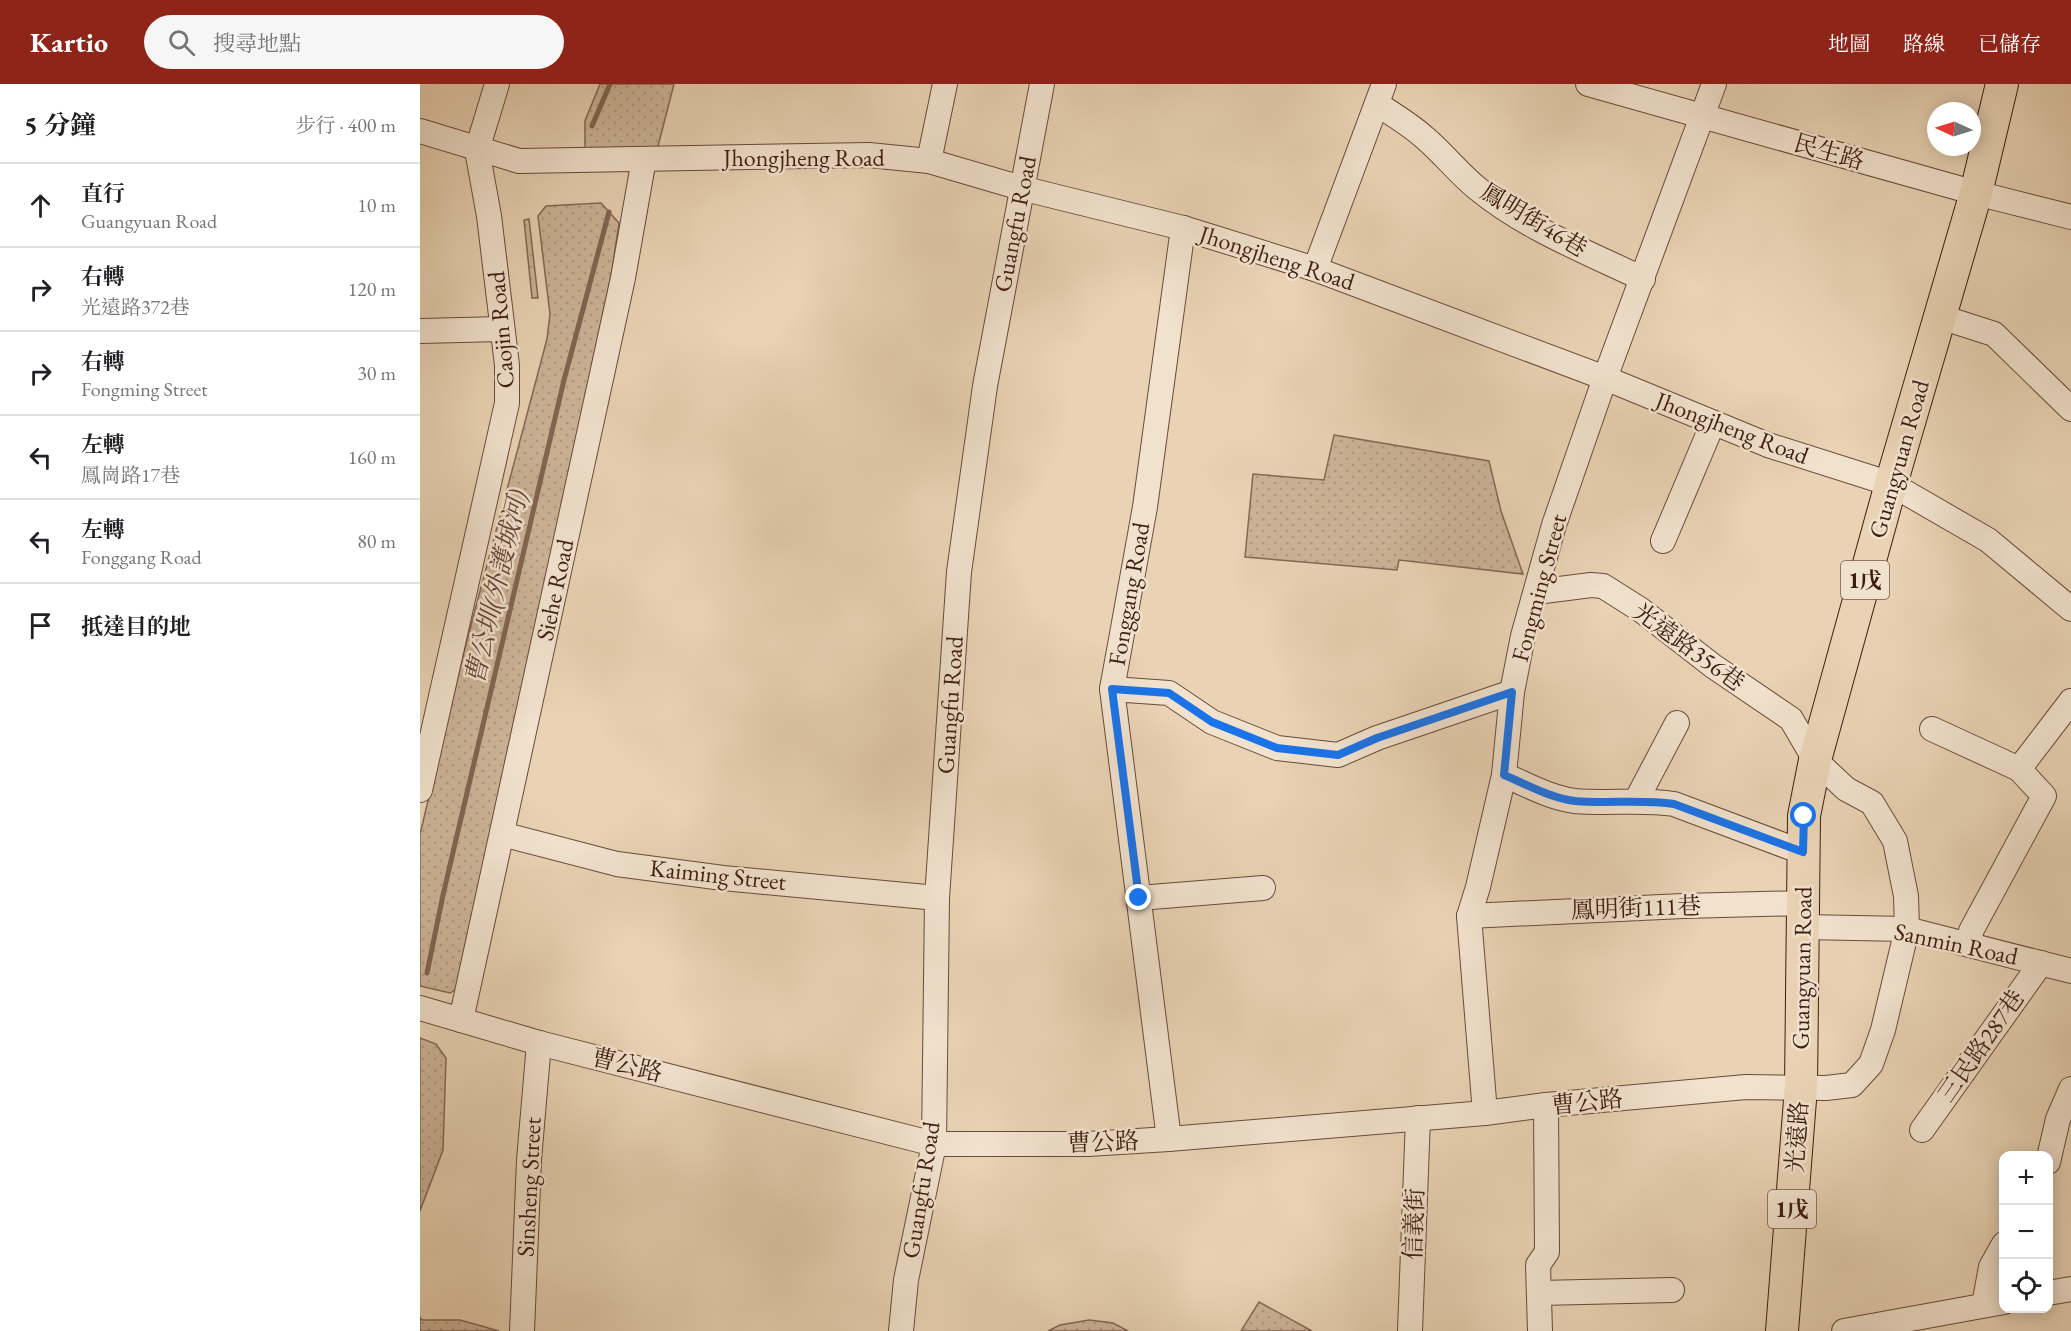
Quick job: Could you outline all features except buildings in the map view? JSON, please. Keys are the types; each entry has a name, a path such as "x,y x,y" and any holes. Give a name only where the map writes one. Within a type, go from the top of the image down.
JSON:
{"main road":[{"name":"Guangyuan Road","path":"1801,1087 1804,816 1815,760 1891,484 1976,193 2002,84"},
{"name":"光遠路","path":"1782,1331 1801,1087"}],"street":[{"path":"477,150 496,84"},
{"path":"929,161 945,84"},
{"name":"Guangfu Road","path":"901,1331 906,1280 934,1144 937,898 959,572 985,386 1042,84"},
{"name":"民生路","path":"1588,84 1976,193 2071,217"},
{"name":"Fongming Street","path":"1485,1113 1468,916 1478,887 1504,775 1512,692 1523,636 1554,525 1605,378 1714,84"},
{"path":"1315,269 1381,94"},
{"name":"鳳明街46巷","path":"1381,94 1407,123 1478,189 1551,236 1643,279"},
{"name":"Jhongjheng Road","path":"420,131 519,161 869,155 929,161 1021,188 1183,228 1315,269 1605,378 1768,445 1891,484 1988,540 2071,609"},
{"name":"Caojin Road","path":"420,790 507,404 507,365 489,216 477,150"},
{"name":"Siehe Road","path":"461,1020 623,278 645,159"},
{"name":"Fonggang Road","path":"1169,1139 1112,689 1145,507 1183,228"},
{"path":"1941,317 1994,334 2071,409"},
{"path":"420,331 502,329"},
{"path":"1664,541 1713,423"},
{"name":"光遠路356巷","path":"1536,592 1591,585 1603,586 1641,610 1713,666 1791,719 1815,760 1846,789 1872,803 1895,841 1906,897 1907,929"},
{"path":"1112,689 1169,693 1212,722 1277,748 1338,755 1377,738 1512,692"},
{"path":"2019,769 2071,700"},
{"path":"1636,801 1677,723"},
{"path":"1932,729 2019,769 2044,796 1971,931 1970,945"},
{"path":"1504,775 1550,795 1574,801 1636,801 1674,804 1803,852"},
{"name":"Kaiming Street","path":"502,834 617,864 723,878 937,898"},
{"path":"1139,898 1263,888"},
{"name":"鳳明街111巷","path":"1468,916 1683,906 1803,915"},
{"name":"Sanmin Road","path":"1803,915 1907,929 2071,971"},
{"name":"曹公路","path":"420,1008 539,1043 934,1144 1088,1144 1485,1113 1746,1087 1852,1085 1871,1064 1883,1030 1907,929"},
{"name":"三民路287巷","path":"1922,1130 2041,963"},
{"name":"Sinsheng Street","path":"522,1331 529,1160 539,1043"},
{"path":"2051,1151 2058,1119 2071,1089"},
{"path":"1540,1331 1538,1265 1547,1252 1546,1106"},
{"name":"信義街","path":"1410,1331 1419,1118"},
{"path":"1844,1331 1994,1304 1991,1267 1999,1253"},
{"path":"2053,1292 2071,1289"},
{"path":"1539,1293 1672,1290"}],"shaded area":[{"path":"600,84 674,84 656,154 585,159 585,121"},
{"path":"601,203 619,223 612,271 459,987 450,993 420,986 420,834 466,644 547,339 550,314 538,216 546,206"},
{"path":"529,219 538,298 532,298 524,220"},
{"path":"1334,435 1489,461 1501,511 1523,574 1399,560 1397,570 1245,557 1253,474 1324,480"},
{"path":"420,1038 436,1044 446,1058 443,1150 420,1211"},
{"path":"1259,1302 1312,1331 1241,1331"},
{"path":"420,1317 422,1320 460,1320 499,1331 420,1331"},
{"path":"1089,1320 1113,1323 1128,1331 1048,1331 1060,1325"}],"waterway":[{"name":"曹公圳(外護城河)","path":"592,126 610,84"},
{"name":"曹公圳(外護城河)","path":"427,973 443,895 564,380 609,212"}],"route":[{"path":"1139,898 1112,689 1169,693 1212,722 1277,748 1338,755 1377,738 1512,692 1504,775 1550,795 1574,801 1674,804 1803,852 1804,816"}]}
